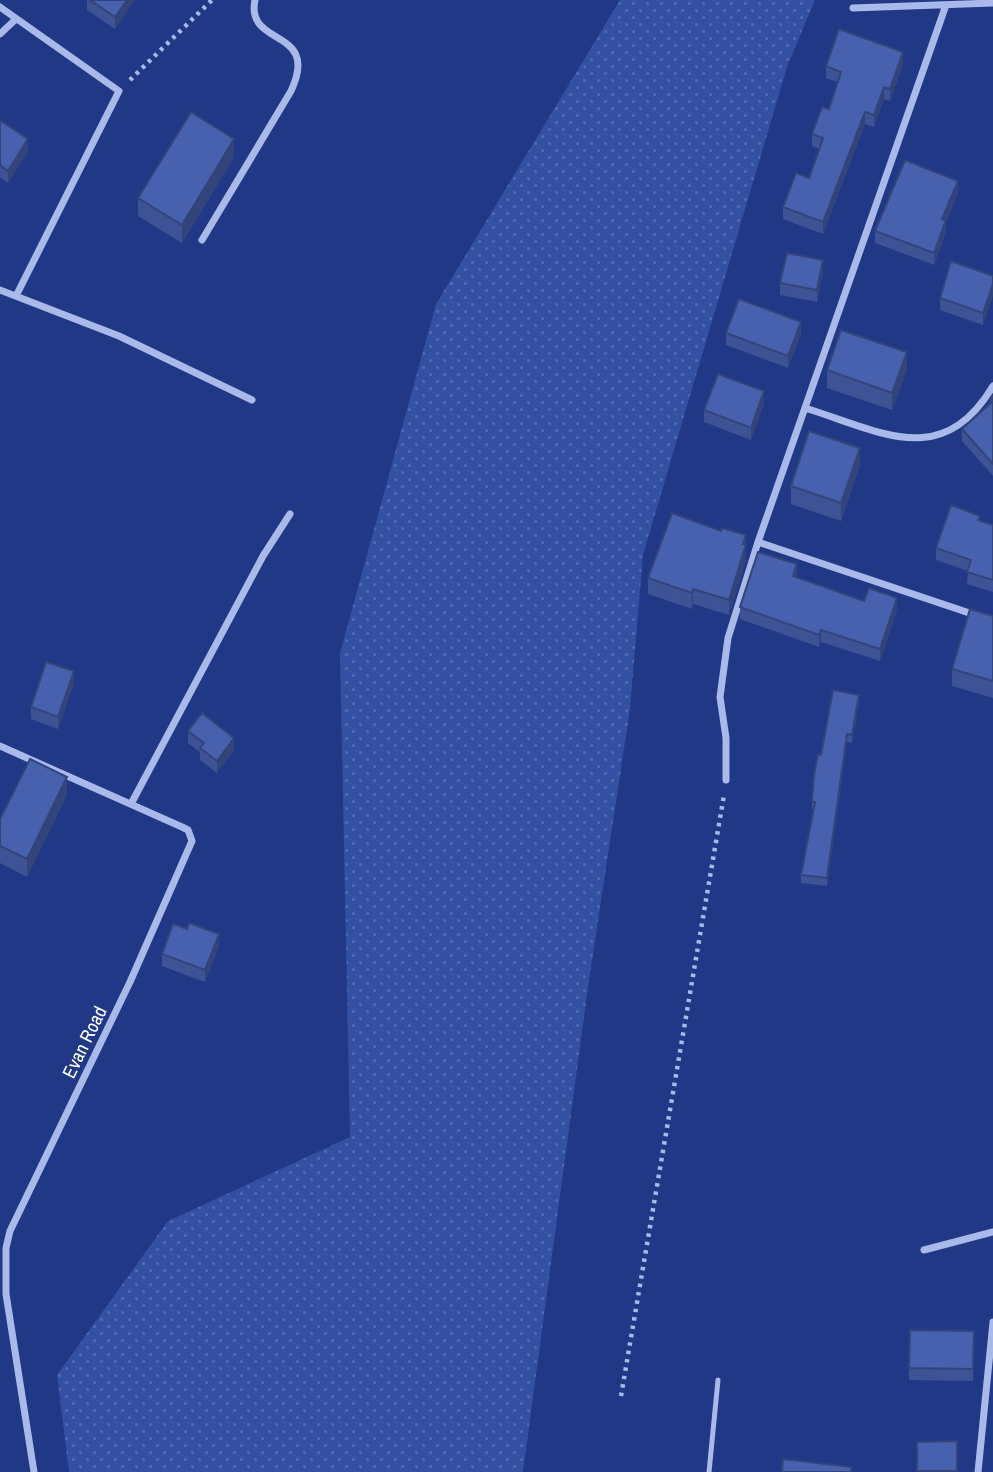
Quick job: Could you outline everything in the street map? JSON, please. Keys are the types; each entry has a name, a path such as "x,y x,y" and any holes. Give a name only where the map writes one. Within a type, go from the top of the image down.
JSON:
{"street":[{"path":"202,240 297,80 299,58 294,50 259,24 254,16 255,0"},
{"path":"853,8 993,4"},
{"path":"726,780 726,738 720,697 722,667 758,542 946,5"},
{"path":"0,7 119,91 16,296"},
{"path":"0,34 16,19"},
{"path":"0,290 119,336 252,400"},
{"path":"804,408 904,438 931,439 959,427 982,404 993,386"},
{"path":"131,804 262,556 290,514"},
{"path":"758,542 993,621"},
{"name":"Evan Road","path":"0,746 183,827 192,841 130,982 10,1231 6,1248 6,1294 34,1472"},
{"path":"924,1250 993,1232"},
{"path":"978,1472 993,1322"}],"lane":[{"path":"709,1472 718,1380"}],"path":[{"path":"119,91 212,0"},
{"path":"621,1396 726,780"}],"shaded area":[{"path":"620,0 815,0 787,67 643,555 630,709 588,987 523,1472 69,1472 57,1375 168,1221 350,1137 340,653 436,304"}],"building":[{"path":"90,0 127,0 115,17"},
{"path":"839,29 903,52 890,89 884,87 874,115 865,112 823,222 783,207 796,173 809,178 823,138 812,134 822,107 829,109 841,72 826,66"},
{"path":"191,112 234,139 182,225 138,198"},
{"path":"0,120 28,139 8,171 0,165"},
{"path":"905,160 958,181 942,219 946,220 934,253 875,231"},
{"path":"787,253 823,260 817,290 780,283"},
{"path":"951,261 993,276 983,313 940,298"},
{"path":"739,299 801,322 788,356 726,333"},
{"path":"841,330 907,352 892,393 827,370"},
{"path":"718,374 764,391 751,428 704,410"},
{"path":"993,401 993,464 962,429"},
{"path":"809,431 860,448 841,503 791,486"},
{"path":"951,505 980,516 978,520 993,525 993,580 967,572 971,560 936,548"},
{"path":"672,513 721,531 722,528 746,535 743,544 746,544 729,600 693,589 692,593 648,578"},
{"path":"758,552 797,564 793,576 864,601 869,588 897,598 880,649 821,630 819,635 740,607"},
{"path":"970,609 993,616 993,681 952,669"},
{"path":"46,662 74,671 58,717 31,707"},
{"path":"833,690 859,695 852,735 847,734 827,878 801,875 815,802 812,801 814,775 818,754 821,755"},
{"path":"202,713 234,738 217,761 200,748 204,743 188,731"},
{"path":"30,759 67,777 27,859 0,846 0,819"},
{"path":"189,923 219,934 205,970 162,954 173,924 187,929"},
{"path":"910,1330 974,1331 973,1369 909,1368"},
{"path":"957,1441 957,1471 917,1471 917,1442"},
{"path":"783,1459 852,1467 851,1472 782,1472"}]}
